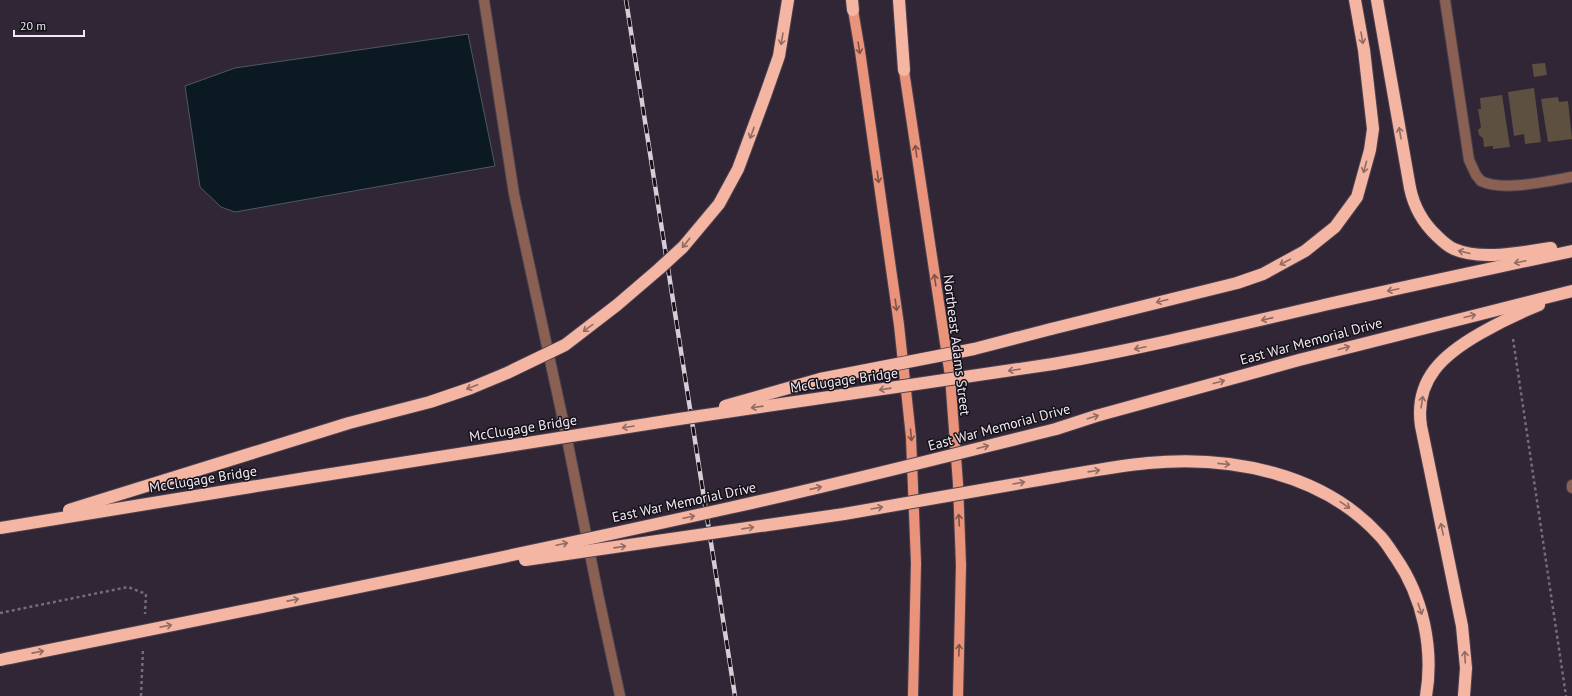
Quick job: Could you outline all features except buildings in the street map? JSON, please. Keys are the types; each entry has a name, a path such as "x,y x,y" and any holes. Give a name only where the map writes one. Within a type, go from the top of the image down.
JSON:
{"highway":[{"path":"27,523 349,423 430,402 507,373 565,345 596,322 654,274 683,247 719,204 738,169 779,56 788,0"},
{"path":"899,0 904,70"},
{"path":"679,419 820,379 974,349 1237,283 1263,274 1304,251 1335,227 1357,197 1370,150 1373,129 1364,50 1355,0"},
{"path":"1377,0 1410,188 1418,212 1424,222 1446,244 1466,253 1496,254 1572,245"},
{"name":"East War Memorial Drive","path":"1053,364 1159,344 1325,305 1572,251"},
{"name":"East War Memorial Drive","path":"428,573 730,508 870,476 1056,429 1096,416 1299,360 1572,291"},
{"path":"1464,696 1466,668 1463,632 1420,421 1420,410 1426,384 1438,364 1465,342 1520,313 1541,304 1572,295"},
{"name":"McClugage Bridge","path":"0,528 679,419 1053,364"},
{"path":"0,660 428,573 844,514 1056,477 1148,464 1206,463 1226,464 1282,475 1327,494 1349,508 1380,536 1406,573 1422,612 1428,643 1429,681 1426,696"}],"main road":[{"name":"Northeast Adams Street","path":"894,0 950,376 958,484 961,565 958,696"},
{"path":"852,3 899,325 911,437 916,556 913,696"}],"street":[{"path":"484,0 514,194 620,696"},
{"path":"1445,0 1469,160 1476,175 1481,181 1488,185 1513,186 1572,177"}],"path":[{"path":"1513,339 1566,696"},
{"path":"0,613 128,587 146,594 144,618"},
{"path":"141,696 143,642"}],"water":[{"path":"468,34 495,166 235,212 221,207 200,187 185,86 235,68"}],"railway":[{"path":"626,0 735,696"}]}
